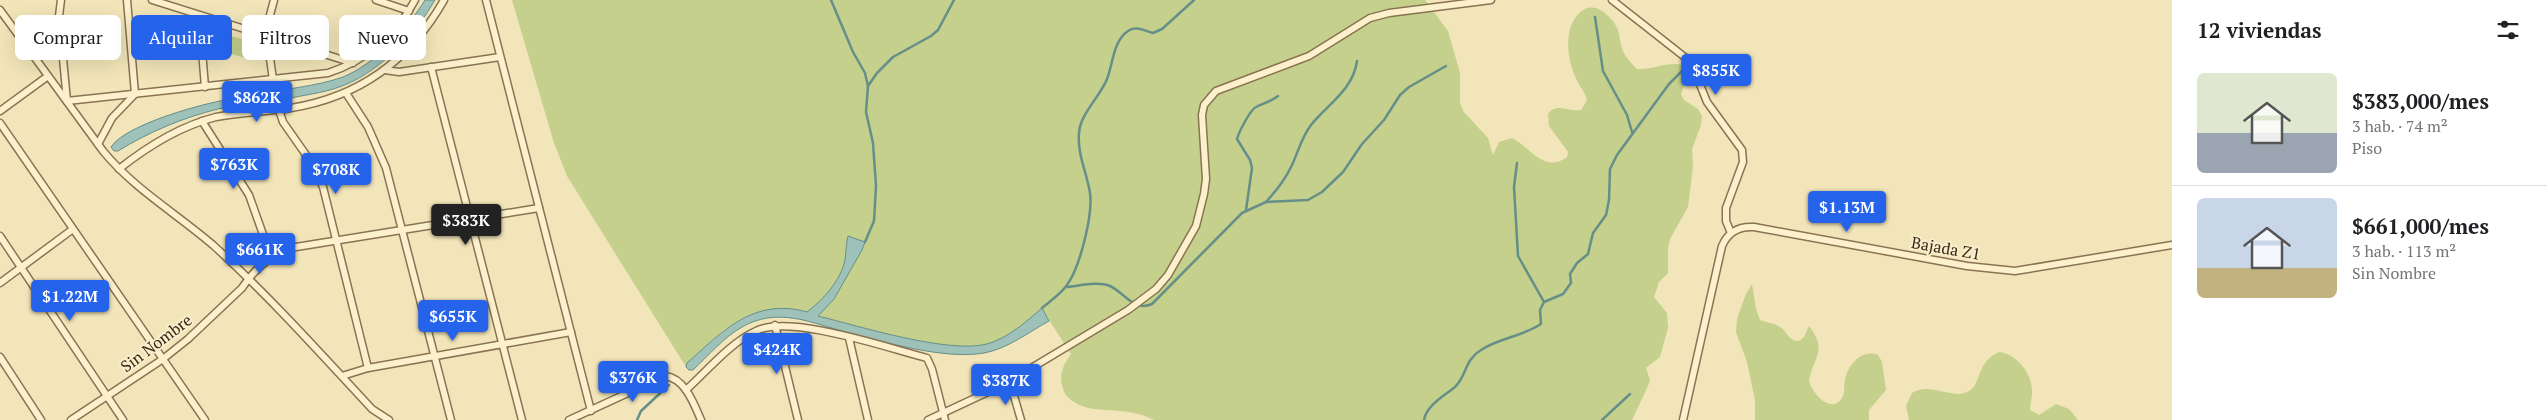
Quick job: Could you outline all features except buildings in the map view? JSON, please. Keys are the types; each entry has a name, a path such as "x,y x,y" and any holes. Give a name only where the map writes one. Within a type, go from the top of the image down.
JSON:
{"street":[{"path":"61,0 59,16 67,101"},
{"path":"98,144 112,118 135,94 127,0"},
{"path":"152,0 199,15"},
{"path":"270,15 274,0"},
{"path":"376,0 410,11"},
{"path":"67,101 328,73 353,63 392,32 410,11 415,0"},
{"path":"119,169 150,147 202,121 229,115 278,110 318,103 346,93 373,79 420,36 444,0"},
{"path":"486,0 591,411"},
{"path":"928,420 944,416 1003,385 1142,300 1168,275 1189,241 1200,210 1206,180 1202,115 1204,105 1216,91 1309,56 1370,18 1389,13 1491,0"},
{"path":"1612,0 1671,43 1691,62 1707,102 1742,150 1743,162 1726,208 1726,221 1731,233 1722,246 1683,420"},
{"path":"0,10 98,144 119,169 212,244 248,278 382,420"},
{"path":"329,56 353,63"},
{"path":"385,70 398,72 500,57"},
{"path":"203,60 205,87"},
{"path":"269,60 278,110 317,174 337,241 368,368"},
{"path":"431,67 522,420"},
{"path":"0,111 48,76"},
{"path":"346,93 368,128 381,154 403,230 451,420"},
{"path":"202,121 249,195 271,257 296,247 539,208"},
{"path":"0,123 205,420"},
{"name":"Bajada Z1","path":"1731,233 1745,226 1754,226 1967,266 2015,271 2172,246"},
{"path":"0,283 73,229"},
{"path":"0,236 123,420"},
{"name":"Sin Nombre","path":"70,420 163,359 195,333 271,257"},
{"path":"686,390 749,334 775,325 797,325 927,358 932,369 944,416"},
{"path":"775,325 798,420"},
{"path":"342,376 368,368 571,332"},
{"path":"849,338 868,420"},
{"path":"0,357 41,420"},
{"path":"569,420 661,376 674,378 686,390 701,420"},
{"path":"1003,385 1014,396 1021,420"},
{"path":"372,409 389,420"}],"green space":[{"path":"512,0 1425,0 1448,31 1460,73 1460,102 1463,111 1488,138 1493,155 1499,142 1512,138 1544,161 1551,162 1567,157 1568,152 1549,126 1548,114 1551,110 1559,108 1581,110 1587,100 1572,68 1568,49 1570,30 1578,15 1585,9 1596,8 1606,14 1614,23 1625,55 1637,69 1674,64 1687,66 1689,72 1681,94 1684,100 1698,109 1702,116 1701,125 1692,149 1693,166 1688,207 1670,239 1668,273 1659,282 1654,297 1667,313 1668,328 1660,357 1646,368 1650,380 1632,420 1154,420 1129,412 1094,409 1083,406 1074,402 1065,394 1061,378 1065,364 1071,354 1042,309 995,342 970,346 903,338 817,316 834,299 862,250 848,236 845,260 840,275 826,296 808,312 801,310 745,317 725,329 687,363 686,367 567,176 554,143"},
{"path":"232,36 242,39 242,57 232,54"},
{"path":"1752,284 1756,309 1760,320 1783,329 1795,341 1799,341 1804,337 1809,326 1815,334 1819,348 1809,381 1814,391 1822,400 1833,404 1838,403 1844,393 1846,376 1854,362 1867,354 1878,355 1882,362 1886,390 1869,410 1869,420 1755,420 1755,400 1747,362 1736,332 1737,319 1746,294"},
{"path":"1999,352 2018,361 2027,372 2032,386 2030,410 2039,415 2056,404 2069,409 2078,420 1909,420 1906,406 1912,393 1926,389 1956,394 1969,391 1976,383 1982,367 1991,357"}],"water":[{"path":"425,0 435,0 425,15 415,15"},
{"path":"372,60 385,60 347,84 291,98 287,96 289,89 337,79"},
{"path":"262,96 264,102 223,108 205,113 166,126 118,151 114,151 111,147 120,138 136,129 177,112 239,97"},
{"path":"848,236 865,242 834,299 818,316 903,338 970,346 987,344 1002,338 1042,308 1049,321 1001,348 968,355 914,349 794,318 768,318 755,321 735,331 693,370 689,370 686,367 687,363 713,339 755,313 771,309 807,312 825,296 840,275 845,260"}],"waterway":[{"path":"831,0 853,52 865,73 868,86 866,112 873,143 876,186 874,221 865,242"},
{"path":"868,86 877,73 893,57 931,36 938,30 954,0"},
{"path":"1042,308 1067,285 1081,254 1090,214 1090,193 1079,148 1080,126 1086,112 1104,86 1116,47 1123,35 1131,29 1140,29 1153,33 1162,29 1194,0"},
{"path":"1595,17 1603,71 1627,115 1632,132"},
{"path":"1266,202 1286,176 1311,125 1339,96 1351,80 1357,61"},
{"path":"1066,287 1094,284 1105,285 1115,289 1135,304 1140,306 1152,304 1242,213 1266,202 1308,200 1322,192 1343,172 1362,144 1384,120 1400,95 1409,87 1446,66"},
{"path":"1424,420 1432,405 1459,383 1468,363 1475,354 1488,346 1526,332 1541,324 1540,310 1544,302 1563,294 1571,283 1570,274 1577,263 1588,254 1593,233 1606,215 1609,200 1610,169 1617,155 1669,84 1687,66"},
{"path":"1246,210 1252,168 1250,160 1237,139 1251,112 1256,107 1278,96"},
{"path":"1517,163 1514,187 1518,256 1544,302"},
{"path":"637,420 641,411 669,385"},
{"path":"1602,420 1630,394"}]}
